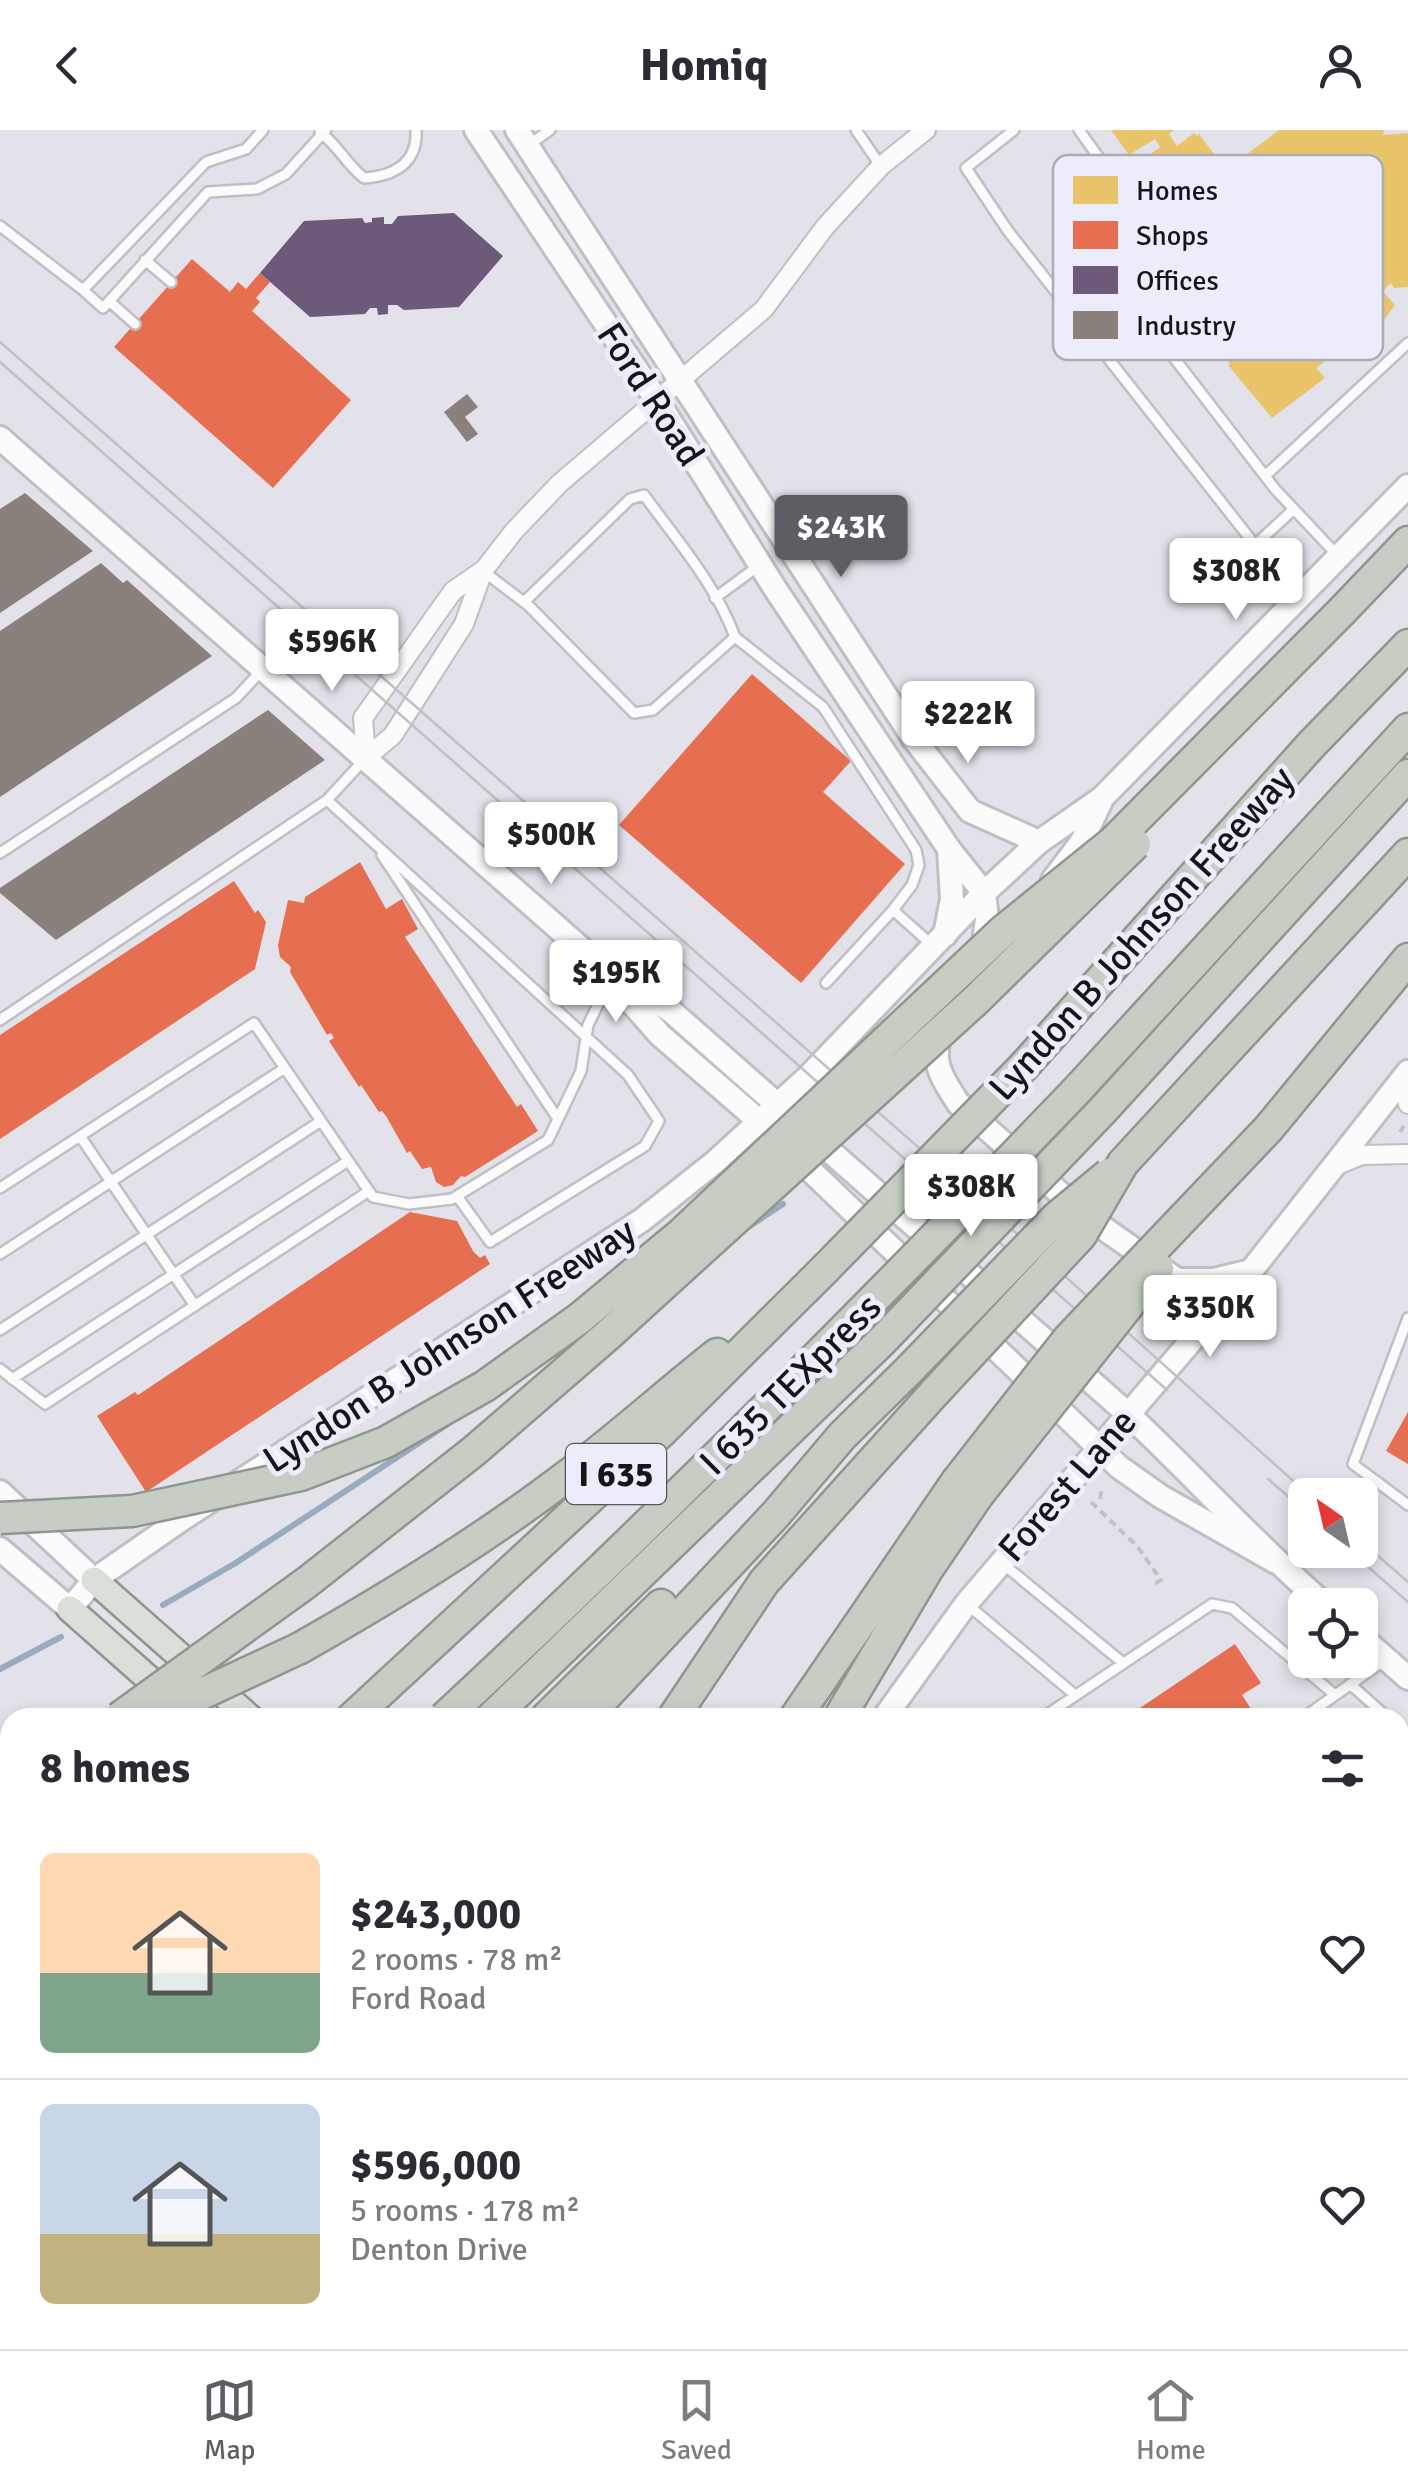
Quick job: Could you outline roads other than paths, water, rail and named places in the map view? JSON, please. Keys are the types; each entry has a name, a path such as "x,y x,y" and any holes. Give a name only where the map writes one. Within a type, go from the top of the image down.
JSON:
{"highway":[{"path":"133,1708 411,1503 680,1270 976,1000 1120,860 1408,542"},
{"path":"0,1518 132,1511 302,1474 386,1442 485,1386 580,1318 682,1234 1004,930 1113,842 1344,610"},
{"path":"1311,745 1408,633"},
{"name":"Lyndon B Johnson Freeway","path":"363,1708 660,1434 826,1269 1024,1066 1311,745 1408,645"},
{"name":"I 635 TEXpress","path":"454,1708 779,1396 1078,1088 1408,729"},
{"name":"I 635 TEXpress","path":"501,1708 882,1341 1103,1110 1408,775"},
{"path":"556,1708 764,1502 842,1436 910,1370 1057,1217 1131,1155 1408,854"},
{"path":"845,1708 978,1494 1408,960"},
{"path":"802,1708 998,1425 1111,1292 1269,1128"},
{"path":"681,1708 764,1582 1081,1235 1131,1155"},
{"path":"171,1708 300,1648 434,1568 565,1478 640,1414 826,1269"},
{"path":"593,1708 776,1514 842,1436"},
{"path":"378,1708 401,1673"}],"main road":[{"path":"94,1580 239,1708"},
{"path":"70,1609 181,1708"}],"street":[{"name":"Ford Road","path":"476,130 949,849 984,893"},
{"path":"366,758 363,718 454,591 483,571 514,531 560,483 764,308 825,227 881,166 926,130"},
{"name":"Ford Road","path":"522,138 914,739 970,811 1038,842"},
{"path":"4,448 263,668 591,957 671,1011 778,1104 1128,1414 1306,1588"},
{"path":"1251,1271 1214,1280 1177,1280 1082,1213 958,1103 937,1059 940,1040 944,1022 980,968 1011,936 1080,843 1102,798 1408,486"},
{"path":"366,758 393,734 464,624 483,571"},
{"path":"863,718 888,700"},
{"name":"Lyndon B Johnson Freeway","path":"70,1609 94,1580 184,1516 642,1220 778,1104 1038,842 1102,798"},
{"path":"940,941 952,899 949,849"},
{"path":"980,968 988,919 984,893"},
{"path":"591,957 660,1034 759,1121 1097,1448 1160,1496 1276,1562"},
{"path":"1406,1075 1408,1104"},
{"name":"Forest Lane","path":"891,1708 966,1604 1251,1271 1406,1075"},
{"path":"1335,1166 1362,1155 1408,1154"},
{"path":"0,1492 94,1580"},
{"path":"0,1549 70,1609"},
{"path":"1378,1652 1408,1678"}],"lane":[{"path":"83,290 206,162 246,149 262,130"},
{"path":"0,226 103,308 208,192 257,189 272,182 286,174 322,131 364,178 387,177 412,155 416,130"},
{"path":"522,138 550,130"},
{"path":"856,130 881,166"},
{"path":"1014,130 966,168 1053,288"},
{"path":"1079,130 1097,155"},
{"path":"145,260 171,282"},
{"path":"109,301 134,324"},
{"path":"1265,476 1408,343"},
{"path":"1109,360 1255,545 1294,510"},
{"path":"1176,360 1265,476 1338,557"},
{"path":"524,602 630,499 644,495 735,636 823,707 916,850 919,865 912,885 893,910 826,983"},
{"path":"714,598 760,565"},
{"path":"483,571 524,602 634,713 653,710 735,636"},
{"path":"0,854 236,698 263,668"},
{"path":"823,707 845,691"},
{"path":"0,1020 327,800 366,758"},
{"path":"870,782 894,765"},
{"path":"327,800 586,1035 628,1076 659,1120 645,1146 490,1242 457,1196"},
{"path":"375,844 558,1119"},
{"path":"893,910 940,941"},
{"path":"0,1188 254,1023 373,1197 409,1204 452,1200 548,1140 581,1071 586,1035 610,979"},
{"path":"0,1254 284,1068"},
{"path":"0,1330 321,1121"},
{"path":"80,1136 195,1306"},
{"path":"12,1379 348,1161"},
{"path":"0,1369 45,1404 369,1191"},
{"path":"1408,1318 1353,1464 1408,1504"},
{"path":"1001,1562 1123,1664"},
{"path":"966,1604 1076,1695"},
{"path":"1057,1708 1212,1604 1232,1608 1334,1695"},
{"path":"1316,1708 1386,1659"},
{"path":"1350,1684 1377,1708"}],"waterway":[{"path":"747,1228 783,1204"},
{"path":"563,1349 594,1328"},
{"path":"163,1605 234,1564 448,1424"},
{"path":"0,1669 61,1637"}],"tram line":[{"path":"0,342 1290,1478"},
{"path":"0,362 1167,1390"},
{"path":"1268,1479 1288,1496"},
{"path":"1378,1556 1408,1582"},
{"path":"1369,1568 1408,1602"}]}
